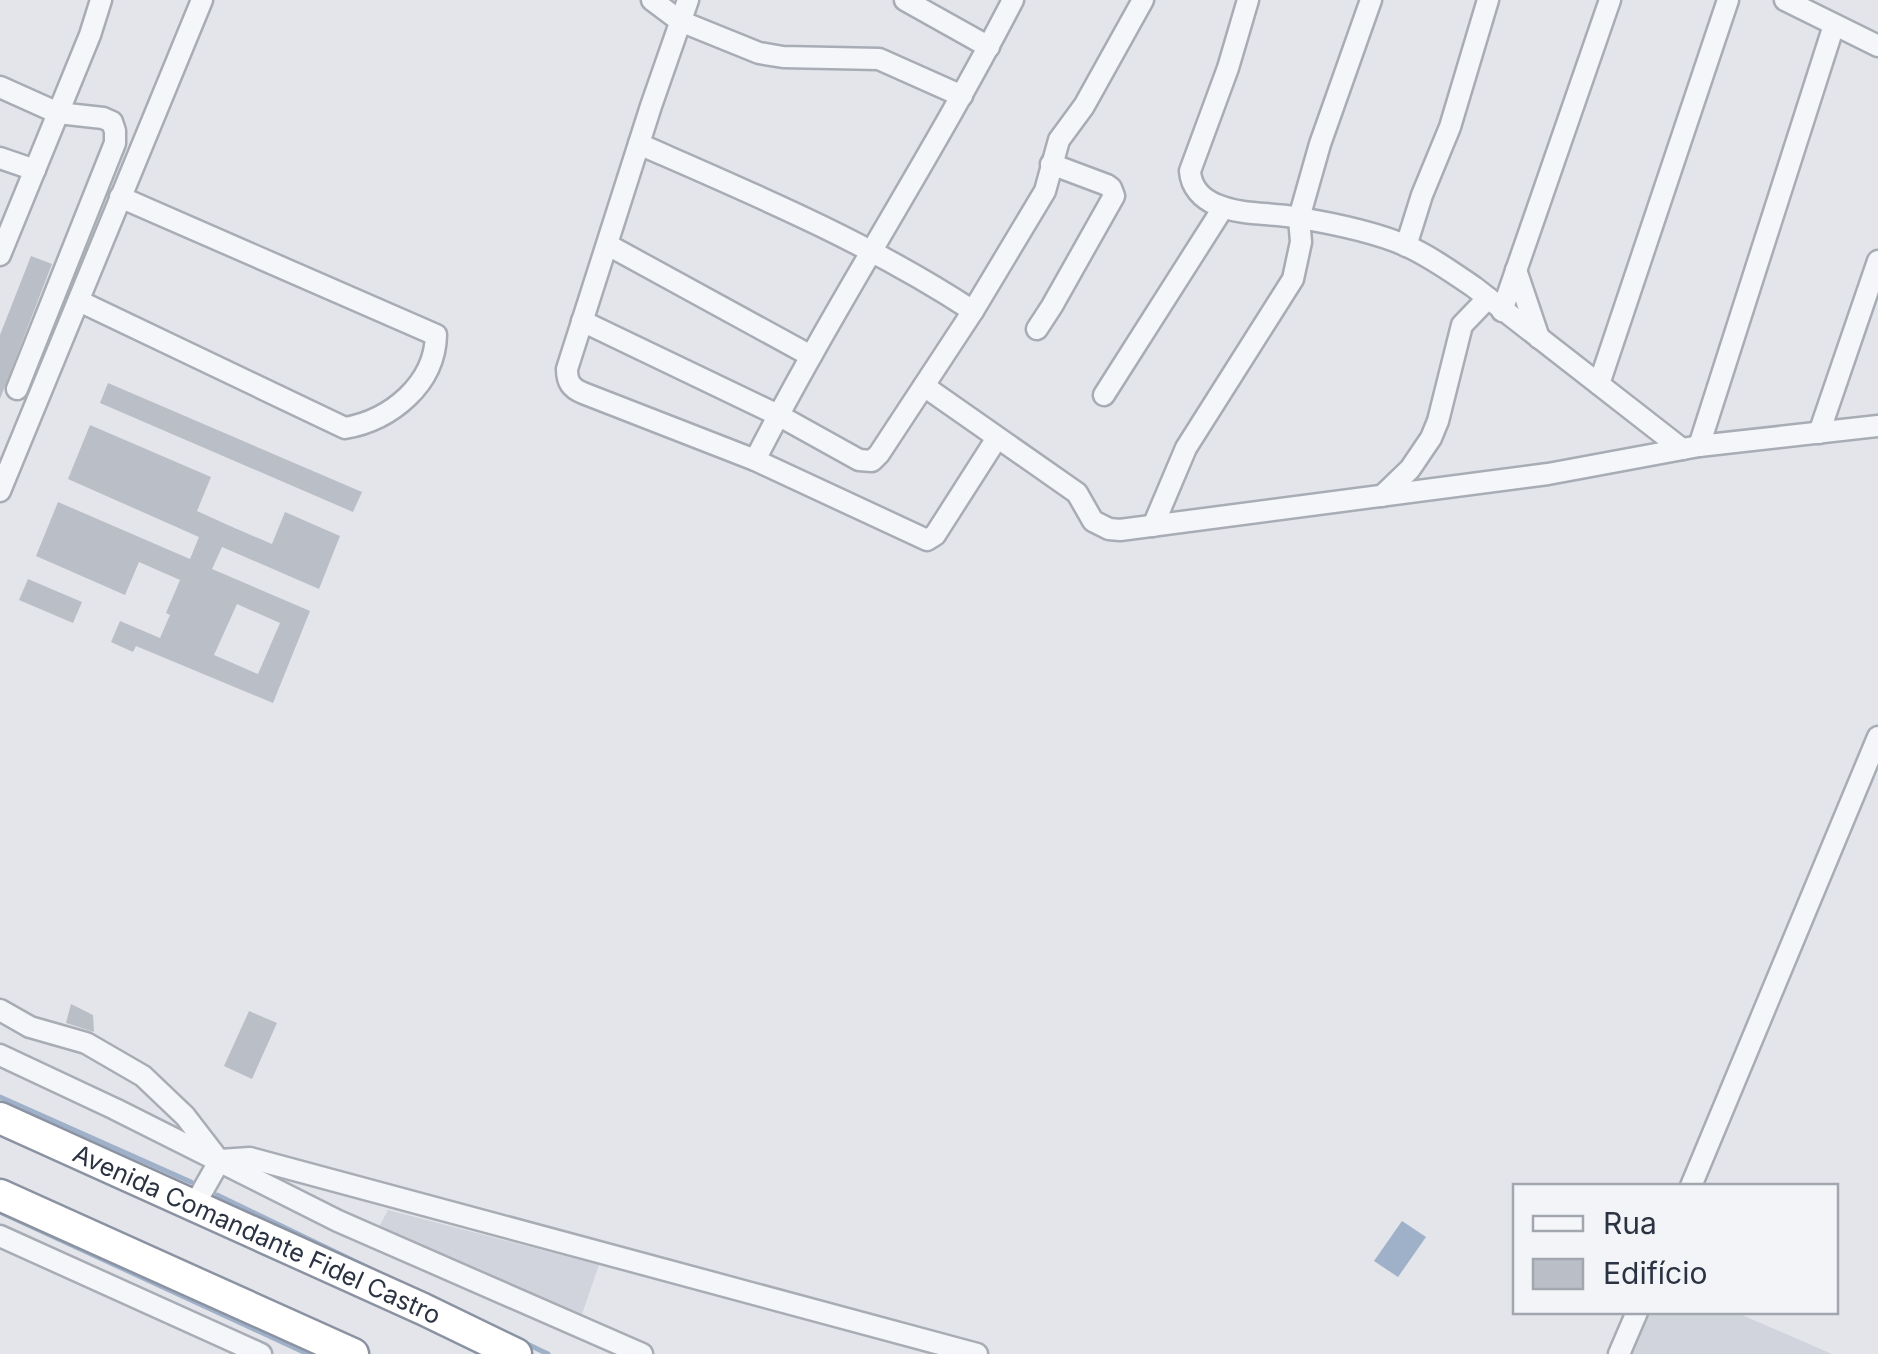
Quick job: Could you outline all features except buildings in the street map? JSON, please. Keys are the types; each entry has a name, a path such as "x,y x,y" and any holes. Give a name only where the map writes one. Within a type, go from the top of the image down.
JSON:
{"highway":[{"name":"Avenida Comandante Fidel Castro","path":"0,1118 516,1354"},
{"path":"0,1195 352,1354"}],"street":[{"path":"0,255 101,0"},
{"path":"0,491 202,0"},
{"path":"652,0 680,21 770,55 886,60 962,96"},
{"path":"688,0 582,321 567,378 576,390 755,460 927,540 936,536 997,438"},
{"path":"905,0 989,46"},
{"path":"755,460 1013,0"},
{"path":"582,321 778,415 858,460 872,461 973,311 1045,191 1059,140 1084,106 1143,0"},
{"path":"1248,0 1228,68 1190,170 1196,190 1223,208 1299,218 1406,246 1438,262 1691,447"},
{"path":"1153,526 1186,448 1292,279 1301,242 1299,218 1320,144 1371,0"},
{"path":"1406,246 1450,127 1488,0"},
{"path":"1382,496 1410,469 1432,438 1462,325 1495,304 1516,270 1610,0"},
{"path":"1600,384 1728,0"},
{"path":"1785,0 1878,46"},
{"path":"1691,447 1834,25"},
{"path":"0,87 58,113 112,122 116,131 115,142 17,388"},
{"path":"639,144 872,250 973,311"},
{"path":"0,158 35,170"},
{"path":"1037,328 1114,196 1107,185 1051,164"},
{"path":"79,301 345,428 377,418 407,399 419,386 436,352 436,335 120,197"},
{"path":"1104,394 1223,208"},
{"path":"608,245 811,356"},
{"path":"1820,433 1878,261"},
{"path":"1516,270 1539,338"},
{"path":"924,386 1077,493 1088,515 1100,526 1120,530 1548,474 1691,447 1878,426"},
{"path":"1692,1184 1878,737"},
{"path":"0,1010 30,1028 86,1043 143,1076 184,1116 220,1160"},
{"path":"0,1054 338,1221 642,1354"},
{"path":"220,1160 250,1158 977,1354"},
{"path":"194,1204 220,1160"},
{"path":"0,1236 261,1354"},
{"path":"1619,1354 1636,1314"}],"shaded area":[{"path":"388,1210 599,1265 581,1317 378,1229"},
{"path":"1641,1314 1740,1314 1832,1354 1625,1354"}],"water":[{"path":"1402,1221 1426,1237 1398,1277 1374,1261"}],"waterway":[{"path":"0,1097 191,1182"},
{"path":"217,1195 383,1275"},
{"path":"0,1212 308,1354"},
{"path":"523,1342 548,1354"}]}
